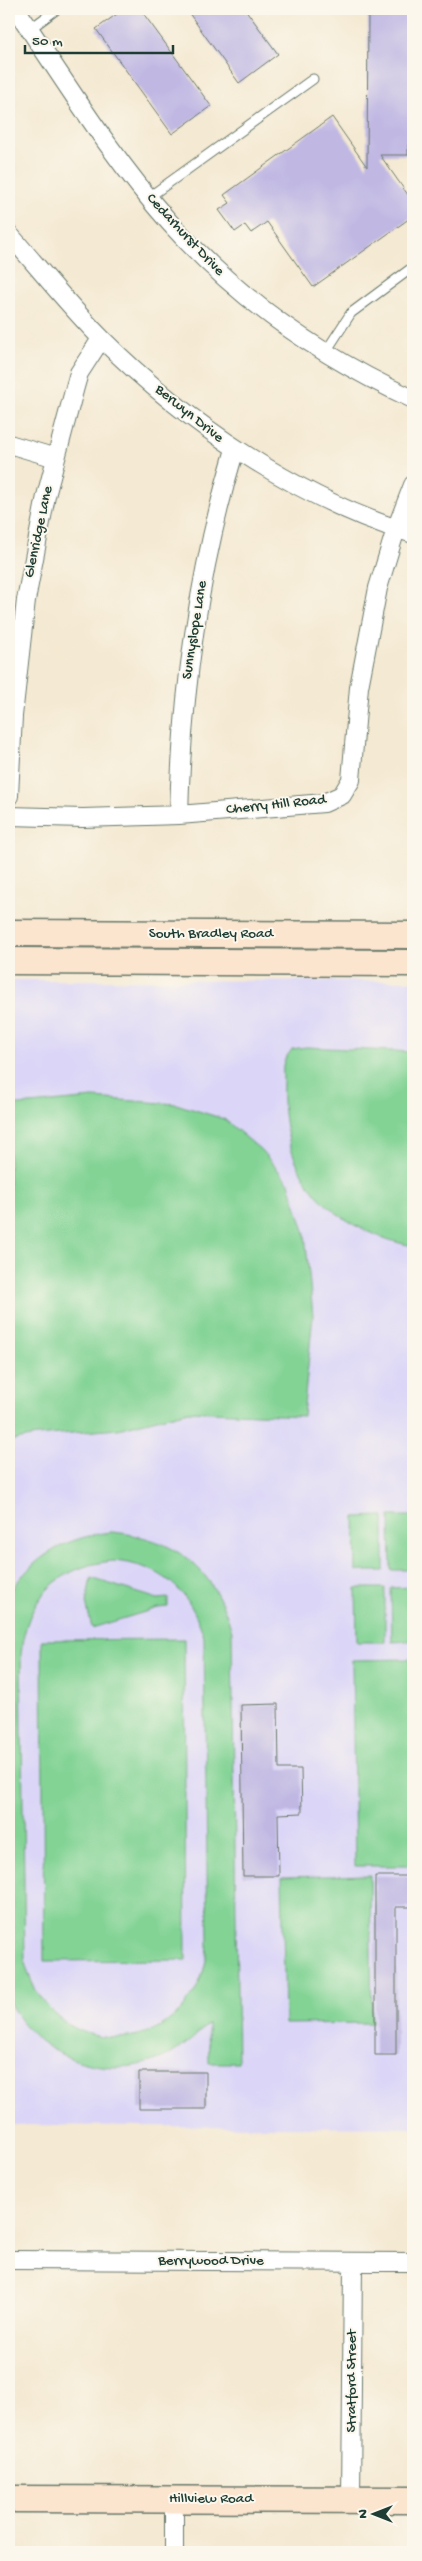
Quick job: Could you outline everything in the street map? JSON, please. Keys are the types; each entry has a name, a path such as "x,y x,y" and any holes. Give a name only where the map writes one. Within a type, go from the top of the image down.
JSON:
{"main road":[{"name":"South Bradley Road","path":"9,933 413,934"},
{"name":"South Bradley Road","path":"9,961 413,963"},
{"name":"Hillview Road","path":"9,2498 413,2500"}],"street":[{"name":"Cedarhurst Drive","path":"16,9 108,144 149,197 197,252 233,286 325,354 373,380 413,398"},
{"name":"Berwyn Drive","path":"9,234 101,338 166,397 218,439 313,492 405,532"},
{"name":"Glenridge Lane","path":"9,796 13,716 26,600 36,542 79,373 101,338"},
{"path":"9,444 56,458"},
{"name":"Sunnyslope Lane","path":"179,815 182,733 194,632 208,549 235,449"},
{"name":"Cherry Hill Road","path":"9,816 83,818 179,815 324,803 342,795 351,780 359,687 378,588 405,532 413,485"},
{"name":"Berrywood Drive","path":"9,2260 413,2262"},
{"name":"Stratford Street","path":"351,2500 353,2262"},
{"path":"174,2499 174,2552"}],"lane":[{"path":"30,29 57,9"},
{"path":"149,197 313,79"},
{"path":"325,354 351,313 413,267"}],"shaded area":[{"path":"9,980 413,981 413,2128 9,2125"}],"green space":[{"path":"306,1047 413,1052 413,1246 374,1234 348,1221 317,1195 300,1170 289,1141 286,1126 283,1069 285,1060 292,1049"},
{"path":"93,1098 176,1104 224,1119 261,1150 289,1183 305,1234 313,1315 303,1416 188,1411 118,1429 9,1440 9,1106"},
{"path":"384,1516 384,1571 356,1571 355,1517"},
{"path":"390,1516 413,1516 413,1570 391,1570"},
{"path":"112,1532 135,1535 156,1541 190,1561 204,1574 215,1591 225,1610 232,1632 238,2063 209,2063 208,2024 173,2053 159,2059 138,2065 115,2067 94,2065 72,2059 53,2049 35,2036 20,2020 9,2001 9,1593 41,1558 66,1543 96,1534","holes":["113,1561 130,1563 160,1574 172,1583 191,1606 204,1637 208,1946 199,1983 180,2011 154,2029 124,2037 94,2035 65,2022 41,1998 25,1963 21,1654 24,1634 30,1617 48,1589 61,1578 93,1564"]},
{"path":"91,1578 158,1599 168,1598 168,1607 158,1608 92,1628 86,1603"},
{"path":"413,1587 413,1641 392,1642 391,1588"},
{"path":"356,1588 385,1588 385,1642 357,1642"},
{"path":"184,1639 186,1960 44,1961 42,1640"},
{"path":"413,1659 413,1866 355,1866 352,1660"},
{"path":"370,1875 372,2023 285,2024 282,1877"}],"building":[{"path":"124,9 140,9 211,106 172,134 96,29"},
{"path":"186,9 245,9 278,54 239,83"},
{"path":"368,14 413,14 413,144 408,144 408,155 380,155 413,202 413,216 313,287 267,222 251,233 245,225 235,232 219,210 230,203 224,195 332,117 367,167"},
{"path":"278,1704 279,1769 301,1769 302,1813 278,1814 279,1876 243,1876 241,1705"},
{"path":"375,1876 413,1876 413,1907 396,1907 396,2055 375,2055"},
{"path":"139,2072 206,2072 206,2109 139,2109"}]}
